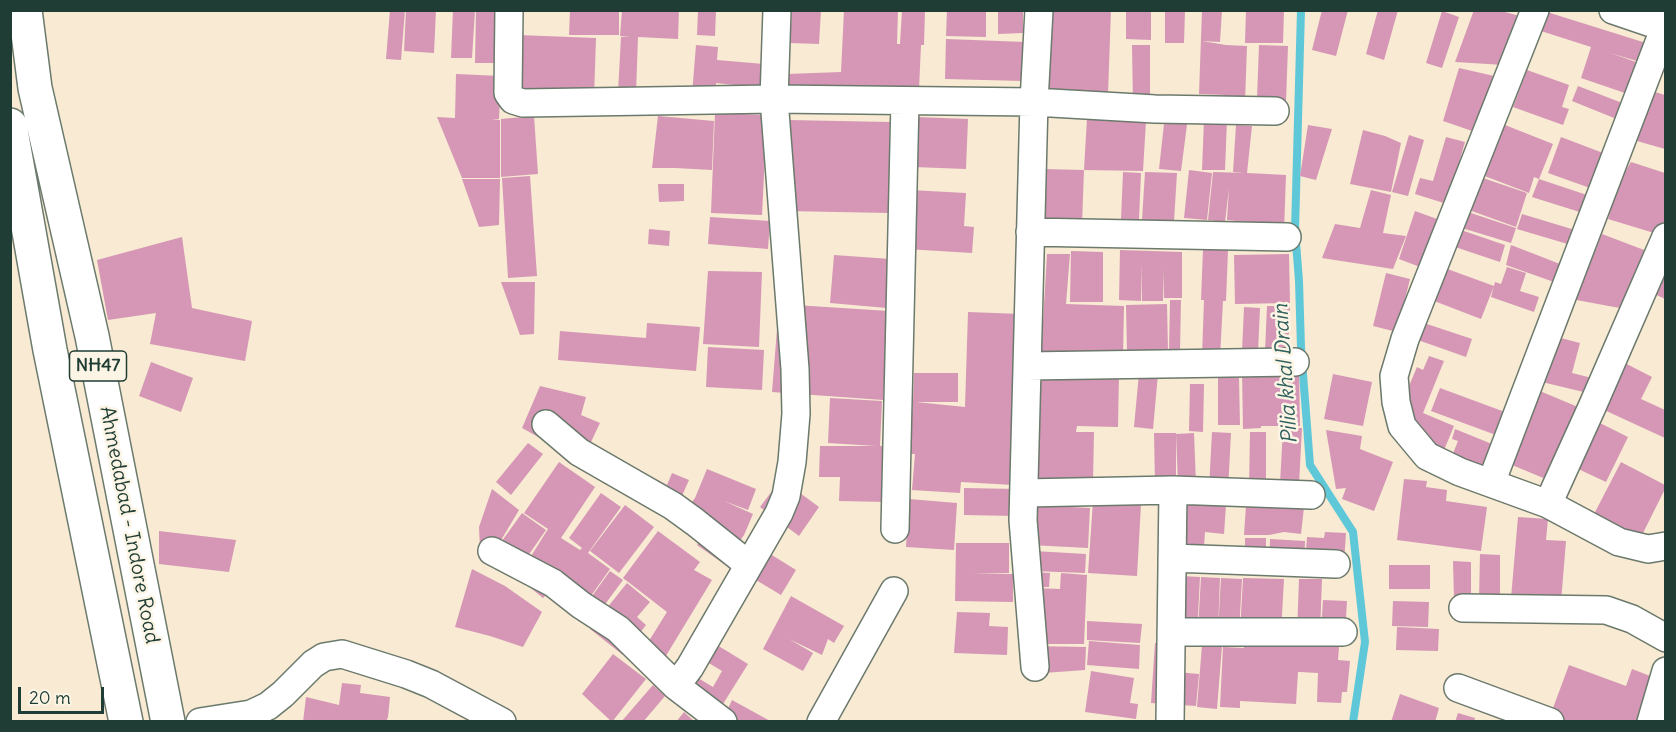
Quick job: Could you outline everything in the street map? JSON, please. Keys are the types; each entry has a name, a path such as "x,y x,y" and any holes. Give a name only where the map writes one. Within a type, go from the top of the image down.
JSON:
{"highway":[{"name":"Ahmedabad - Indore Road","path":"25,10 35,88 92,336 168,722"},
{"name":"Ahmedabad - Indore Road","path":"12,142 50,350 126,722"},
{"path":"50,350 92,336"}],"street":[{"path":"509,10 508,93 513,100 523,102 774,99 1034,102 1155,109 1275,111"},
{"path":"676,686 690,667 779,513 786,496 792,462 796,414 795,369 774,99 777,10"},
{"path":"1035,667 1023,520 1034,102 1039,10"},
{"path":"1535,10 1405,339 1394,376 1396,402 1402,426 1427,456 1460,472 1548,504 1619,542 1648,549 1665,546"},
{"path":"1491,483 1665,27 1613,10"},
{"path":"895,530 905,101"},
{"path":"1030,232 1287,237"},
{"path":"1548,504 1665,237"},
{"path":"1027,366 1295,362"},
{"path":"546,424 579,452 688,516 749,566"},
{"path":"1024,493 1173,490 1311,495"},
{"path":"1170,721 1173,490"},
{"path":"492,550 554,583 581,605 618,629 676,686 723,722"},
{"path":"1172,558 1336,564"},
{"path":"821,722 894,591"},
{"path":"1463,608 1606,610 1632,619 1665,638"},
{"path":"1171,632 1343,632"},
{"path":"200,722 251,714 268,706 313,664 324,657 342,654 431,684 502,722"},
{"path":"1651,722 1665,671"},
{"path":"1458,688 1550,722"}],"building":[{"path":"390,10 405,10 401,60 386,59"},
{"path":"406,10 436,10 434,53 404,51"},
{"path":"453,10 475,10 472,58 451,58"},
{"path":"476,10 502,10 502,63 475,63"},
{"path":"570,10 619,10 619,35 569,35"},
{"path":"622,10 679,10 678,39 638,37 636,93 618,92 621,37 630,37 620,36"},
{"path":"698,10 716,10 715,36 697,35"},
{"path":"792,10 821,10 819,44 790,43"},
{"path":"844,10 898,10 897,44 900,44 902,10 925,10 919,89 787,91 787,74 841,72"},
{"path":"947,10 986,10 986,37 946,36"},
{"path":"998,10 1023,10 1023,33 998,34"},
{"path":"1050,10 1111,10 1108,94 1046,91"},
{"path":"1126,10 1151,10 1151,40 1126,39"},
{"path":"1165,10 1185,10 1184,43 1165,43"},
{"path":"1202,10 1222,10 1220,42 1202,41 1247,46 1245,102 1224,101 1224,95 1199,94"},
{"path":"1246,10 1284,10 1283,43 1245,43"},
{"path":"1322,10 1348,10 1336,56 1312,50"},
{"path":"1378,10 1398,10 1384,60 1366,54"},
{"path":"1474,10 1497,10 1520,16 1504,65 1455,62"},
{"path":"1442,11 1459,17 1442,68 1426,63"},
{"path":"1547,12 1646,43 1640,62 1610,53 1636,62 1625,93 1581,78 1591,47 1541,31"},
{"path":"518,35 596,38 594,97 516,94"},
{"path":"946,39 1025,42 1023,81 945,79"},
{"path":"696,45 718,47 717,60 764,64 762,88 716,83 715,97 692,95"},
{"path":"1132,45 1150,45 1150,104 1133,105"},
{"path":"1259,45 1288,46 1286,101 1257,99"},
{"path":"1459,68 1494,76 1478,133 1443,121"},
{"path":"1527,70 1569,85 1562,107 1569,109 1563,125 1513,107"},
{"path":"456,74 501,76 499,119 492,119 500,120 500,178 462,178 437,117 455,118"},
{"path":"1578,86 1625,104 1619,120 1572,101"},
{"path":"1655,92 1665,95 1665,149 1637,141"},
{"path":"715,113 767,115 762,215 711,213"},
{"path":"1165,115 1188,117 1181,171 1159,169"},
{"path":"534,116 538,174 501,177 501,119"},
{"path":"658,116 714,121 712,170 652,168"},
{"path":"916,117 968,119 966,169 914,167"},
{"path":"1087,118 1146,121 1143,171 1084,170"},
{"path":"1204,119 1227,120 1225,170 1202,170"},
{"path":"788,120 890,122 889,213 786,211"},
{"path":"1500,123 1553,144 1539,179 1534,177 1529,193 1482,175"},
{"path":"1236,125 1252,126 1247,173 1286,175 1284,231 1246,230 1246,222 1227,220 1229,188 1225,222 1208,220 1213,172 1244,173 1233,172"},
{"path":"1308,125 1332,129 1316,180 1300,176"},
{"path":"1363,130 1401,143 1391,192 1350,184"},
{"path":"1409,135 1424,140 1408,196 1392,192"},
{"path":"1446,137 1465,142 1447,204 1415,194 1420,178 1433,181"},
{"path":"1561,137 1603,153 1590,188 1548,173"},
{"path":"1631,162 1665,173 1664,236 1608,219 1620,180"},
{"path":"1043,169 1084,170 1082,224 1041,223"},
{"path":"1189,170 1212,173 1207,220 1184,218"},
{"path":"1123,172 1141,173 1139,220 1121,219"},
{"path":"1145,172 1177,173 1174,221 1142,220"},
{"path":"530,176 537,276 508,278 502,178"},
{"path":"1480,177 1527,193 1516,227 1469,210"},
{"path":"462,179 500,179 499,225 479,227"},
{"path":"1539,179 1590,196 1586,214 1532,197"},
{"path":"658,184 684,184 684,201 659,202"},
{"path":"910,190 966,193 964,226 974,227 972,253 906,249"},
{"path":"1371,190 1391,195 1383,233 1406,236 1393,269 1322,258 1335,224 1360,228"},
{"path":"1415,211 1437,219 1420,267 1399,259"},
{"path":"1468,212 1516,228 1511,243 1462,228"},
{"path":"1522,214 1575,230 1571,245 1517,229"},
{"path":"710,217 770,221 768,249 708,244"},
{"path":"649,229 670,231 669,246 648,244"},
{"path":"1461,230 1505,245 1500,262 1455,247"},
{"path":"1602,234 1652,253 1646,267 1639,264 1625,309 1571,299 1588,246 1596,249"},
{"path":"182,237 192,308 252,321 245,361 150,344 156,313 108,320 97,260"},
{"path":"1511,245 1560,264 1554,282 1506,265"},
{"path":"1203,249 1228,250 1226,301 1223,301 1220,357 1202,356"},
{"path":"1120,250 1182,252 1182,298 1164,298 1163,270 1163,301 1142,301 1142,263 1141,301 1119,300"},
{"path":"1071,251 1103,252 1103,302 1070,302"},
{"path":"1665,253 1665,299 1648,291"},
{"path":"1047,254 1070,254 1066,304 1124,306 1123,358 1064,361 1063,352 1063,360 1041,357"},
{"path":"1289,254 1290,303 1235,304 1234,255"},
{"path":"834,255 891,259 887,308 830,303"},
{"path":"1442,267 1494,286 1481,319 1429,299"},
{"path":"1507,267 1526,273 1520,291 1539,297 1534,312 1491,297 1495,282 1501,284"},
{"path":"708,271 762,272 759,347 703,344"},
{"path":"1386,273 1410,279 1397,332 1373,326"},
{"path":"501,282 535,282 534,334 520,335"},
{"path":"1170,300 1181,300 1180,351 1169,351"},
{"path":"779,304 889,311 883,400 772,392"},
{"path":"1167,304 1168,351 1127,352 1126,305"},
{"path":"1267,306 1290,306 1288,352 1265,351"},
{"path":"1244,307 1260,308 1258,352 1242,352"},
{"path":"968,312 1021,314 1013,485 961,482 960,493 912,490 915,454 908,454 914,373 958,373 958,402 916,402 965,407"},
{"path":"1421,322 1472,339 1466,357 1415,339"},
{"path":"647,323 700,327 696,371 558,360 560,331 646,338"},
{"path":"1553,336 1580,343 1572,373 1600,380 1596,395 1542,382"},
{"path":"708,347 764,350 762,390 706,387"},
{"path":"1429,356 1444,361 1423,413 1454,426 1442,455 1407,422 1406,393 1417,367 1423,370"},
{"path":"1617,359 1652,377 1641,399 1665,410 1665,438 1602,409"},
{"path":"151,362 193,378 181,412 139,396"},
{"path":"1299,369 1300,426 1261,426 1261,428 1243,429 1242,371"},
{"path":"1040,372 1119,373 1118,427 1077,426 1076,432 1094,432 1093,482 1034,480"},
{"path":"1139,373 1158,374 1153,429 1134,427"},
{"path":"1333,374 1372,382 1363,426 1324,419"},
{"path":"1218,377 1239,378 1240,425 1218,425"},
{"path":"1190,384 1204,384 1203,432 1189,431"},
{"path":"540,386 586,397 581,415 600,423 582,461 522,428"},
{"path":"1440,388 1513,415 1504,438 1431,411"},
{"path":"1535,389 1578,407 1548,480 1505,462"},
{"path":"830,398 882,401 880,446 887,446 886,502 839,501 840,477 819,477 820,446 876,446 828,443"},
{"path":"1594,420 1628,437 1606,482 1572,466"},
{"path":"1283,428 1302,428 1299,485 1280,484"},
{"path":"1455,429 1497,446 1486,475 1450,461 1458,441 1452,439"},
{"path":"1326,430 1362,436 1360,449 1393,462 1374,511 1342,499 1346,488 1336,489"},
{"path":"1212,432 1231,433 1228,490 1209,489"},
{"path":"1250,432 1266,432 1266,490 1249,490"},
{"path":"1154,433 1176,433 1176,484 1155,484"},
{"path":"1194,433 1196,484 1178,484 1176,434"},
{"path":"528,443 543,454 511,495 496,482"},
{"path":"559,462 595,487 561,538 580,550 582,548 569,538 601,493 621,507 588,553 610,569 576,617 546,595 543,598 516,576 548,529 524,513"},
{"path":"1621,462 1665,485 1638,543 1592,518"},
{"path":"707,469 756,489 748,510 724,501 753,514 744,535 724,564 697,545 709,526 676,523 695,498"},
{"path":"672,473 689,480 674,514 660,508 657,514 641,504 656,479 667,485"},
{"path":"781,479 819,507 799,536 760,507"},
{"path":"1404,479 1427,481 1426,487 1447,490 1446,501 1487,507 1481,551 1397,540"},
{"path":"964,488 1017,489 1016,516 964,515"},
{"path":"492,489 519,510 494,552 522,513 546,530 516,573 480,549 479,527"},
{"path":"909,499 957,503 954,550 906,547"},
{"path":"1093,501 1141,504 1137,576 1088,573"},
{"path":"1162,501 1226,505 1224,534 1205,532 1203,561 1159,558"},
{"path":"625,505 654,527 619,573 590,551"},
{"path":"1032,505 1090,508 1088,548 1030,545"},
{"path":"1246,506 1304,507 1301,534 1284,532 1269,535 1244,535"},
{"path":"1518,517 1548,519 1546,540 1566,541 1561,602 1511,598"},
{"path":"159,531 236,540 229,572 159,564"},
{"path":"658,531 700,562 694,570 712,580 661,664 642,652 667,612 623,578"},
{"path":"1325,532 1346,533 1344,562 1305,565 1307,537 1324,538"},
{"path":"1245,538 1266,538 1266,568 1245,568"},
{"path":"1270,539 1305,541 1304,570 1269,568"},
{"path":"751,542 796,570 781,595 736,568"},
{"path":"956,543 1009,543 1009,573 972,574 1013,574 1013,602 955,601"},
{"path":"1034,551 1086,554 1085,573 1033,571"},
{"path":"1480,554 1500,555 1500,601 1479,601"},
{"path":"1453,561 1471,562 1471,599 1454,599"},
{"path":"1389,565 1430,565 1430,589 1389,589"},
{"path":"472,569 505,586 542,612 523,647 455,627"},
{"path":"610,571 623,580 589,626 577,617"},
{"path":"1034,572 1050,573 1049,587 1034,587"},
{"path":"1061,573 1087,575 1084,644 1030,644 1034,588 1060,589"},
{"path":"1181,576 1200,577 1197,635 1158,632"},
{"path":"1201,577 1220,578 1218,631 1198,630"},
{"path":"1221,578 1242,579 1239,632 1218,631"},
{"path":"1243,578 1284,579 1281,633 1240,632"},
{"path":"1299,579 1322,579 1320,633 1297,633"},
{"path":"627,583 650,602 637,617 646,625 623,655 590,629"},
{"path":"791,596 844,626 834,643 828,639 822,655 789,639 813,653 803,671 763,649"},
{"path":"1323,600 1347,601 1345,633 1321,632"},
{"path":"1393,601 1429,602 1428,627 1392,626"},
{"path":"957,612 990,613 989,626 1008,627 1007,655 954,653"},
{"path":"1087,621 1142,624 1140,643 1087,640"},
{"path":"1397,627 1439,629 1438,651 1396,650"},
{"path":"699,634 748,664 713,720 680,667 713,687 722,671 689,651"},
{"path":"1089,641 1140,645 1139,669 1087,665"},
{"path":"1244,641 1339,647 1338,660 1350,661 1347,692 1342,692 1341,703 1317,702 1318,673 1298,672 1296,704 1240,701 1240,708 1220,707 1223,647 1244,648"},
{"path":"1155,643 1179,644 1177,672 1199,674 1196,706 1151,703"},
{"path":"1202,645 1222,646 1217,709 1197,707"},
{"path":"1030,646 1086,647 1085,670 1030,674"},
{"path":"613,654 646,679 612,722 582,694"},
{"path":"1569,665 1626,686 1632,669 1658,679 1642,722 1564,722 1550,716"},
{"path":"1091,671 1134,678 1130,703 1138,704 1136,719 1085,712"},
{"path":"342,683 361,685 360,693 390,697 386,722 303,722 306,697 339,705"},
{"path":"653,685 665,696 643,722 621,722"},
{"path":"1400,694 1439,708 1435,722 1391,722"},
{"path":"732,700 772,722 739,722 732,718 737,722 717,722 725,715"},
{"path":"684,712 695,722 676,722"},
{"path":"1458,713 1475,718 1474,722 1455,722"}],"waterway":[{"name":"Pilia khal Drain","path":"1301,10 1295,230 1301,348 1310,465 1353,532 1365,642 1353,722"}]}
